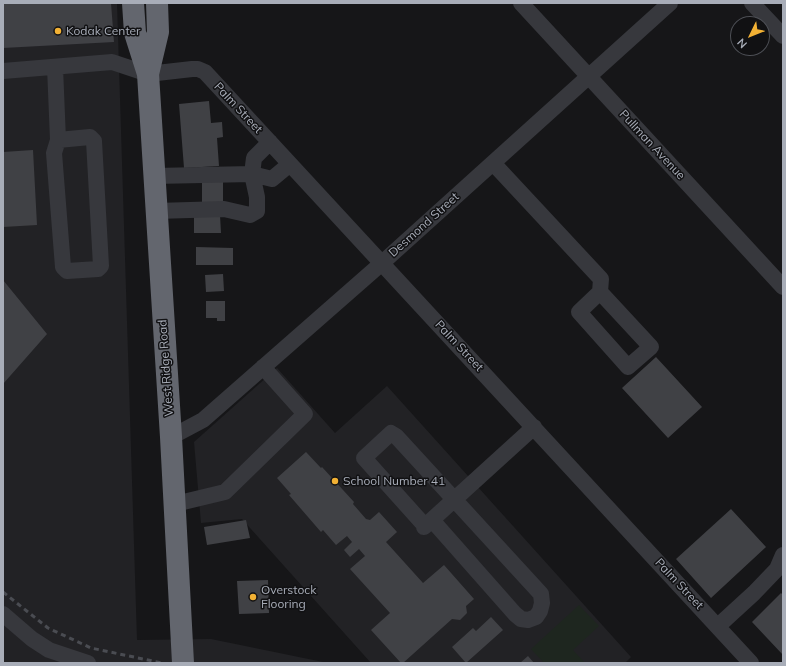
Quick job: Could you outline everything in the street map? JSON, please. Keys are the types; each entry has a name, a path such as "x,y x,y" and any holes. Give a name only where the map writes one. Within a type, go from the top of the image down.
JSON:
{"highway":[{"name":"West Ridge Road","path":"133,3 135,33 148,74 171,437 183,663"},
{"name":"West Ridge Road","path":"148,74 158,32 157,3"}],"street":[{"name":"Pullman Avenue","path":"521,3 783,288"},
{"name":"Desmond Street","path":"171,437 203,420 382,263 670,3"},
{"path":"752,3 783,36"},
{"path":"3,71 112,62 148,74"},
{"path":"54,67 58,140 54,153 63,267 67,271 98,269 101,266 94,140 90,137 58,140"},
{"name":"Palm Street","path":"148,74 192,69 198,69 205,72 751,663"},
{"path":"156,211 224,209 250,215 257,211 257,196 252,174 254,158 270,142"},
{"path":"493,163 601,279 600,292 579,312 628,367 651,347 600,292"},
{"path":"154,176 252,174 272,179 290,164"},
{"path":"174,504 224,492 305,414 263,367"},
{"path":"425,526 534,427"},
{"path":"391,433 396,436 453,500 541,594 542,603 540,611 536,617 528,620 522,619 515,614 425,526 364,458 391,433"},
{"path":"718,626 754,593 777,569 783,555"},
{"path":"3,614 32,639 49,650 88,663"}],"shaded area":[{"path":"3,3 117,3 137,640 211,639 328,663 3,663"},
{"name":"School Number 41","path":"277,368 335,433 387,386 631,657 625,663 371,663 242,519 201,523 194,442"},
{"path":"579,605 599,626 573,650 585,663 544,663 531,649"}],"building":[{"name":"Kodak Center","path":"3,3 111,3 114,42 3,48"},
{"path":"209,101 211,123 222,122 223,137 217,138 219,166 184,168 179,104"},
{"path":"33,150 37,225 3,227 3,152"},
{"path":"202,182 223,182 223,203 202,202"},
{"path":"194,215 220,215 221,233 194,233"},
{"path":"196,247 233,248 233,265 196,265"},
{"path":"223,274 224,291 206,292 205,275"},
{"path":"3,280 47,334 3,384"},
{"path":"206,301 225,301 225,321 217,321 217,318 206,318"},
{"path":"656,357 702,407 668,438 622,388"},
{"name":"School Number 41","path":"306,452 354,502 353,504 366,519 370,520 379,512 397,532 386,542 423,583 444,565 474,599 466,606 467,613 460,620 452,619 403,663 401,663 371,630 390,613 350,569 365,556 359,549 350,557 344,550 352,542 347,536 336,545 323,530 321,532 289,495 291,494 277,478"},
{"path":"731,509 766,547 711,598 676,559"},
{"path":"246,520 250,538 207,545 204,527"},
{"name":"Overstock Flooring","path":"268,580 269,613 239,614 237,581"},
{"path":"781,593 783,595 783,655 752,622"},
{"path":"491,617 503,630 466,663 452,647 473,628 476,631"},
{"path":"528,656 534,663 520,663"}],"railway":[{"path":"3,592 48,628 91,648 162,663"}],"place":[{"name":"Kodak Center","path":"58,31"},
{"name":"School Number 41","path":"335,481"},
{"name":"Overstock Flooring","path":"253,597"}]}
